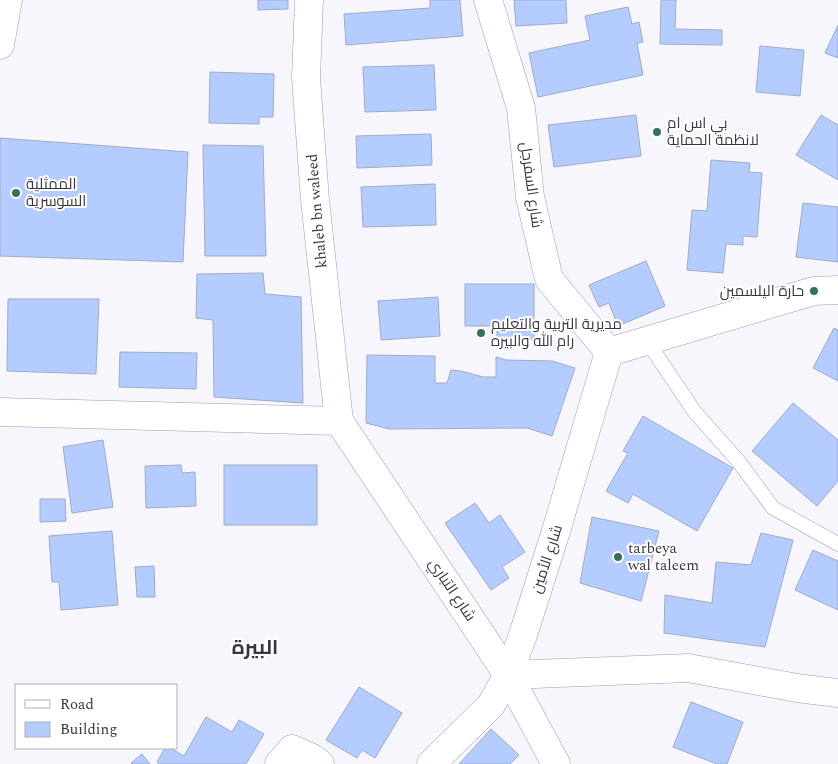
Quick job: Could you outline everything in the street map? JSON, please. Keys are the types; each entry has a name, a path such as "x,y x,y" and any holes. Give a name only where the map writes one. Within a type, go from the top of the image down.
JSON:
{"street":[{"path":"0,45 8,0"},
{"name":"khaleb bn waleed","path":"309,0 306,78 315,200 339,421"},
{"name":"شارع السفرجل","path":"488,0 521,108 530,197 549,278 609,352"},
{"path":"609,352 814,291 838,290"},
{"name":"شارع الأمين","path":"431,764 491,706 508,675 523,636 556,531 609,352"},
{"path":"0,412 339,421"},
{"name":"شارع التباري","path":"339,421 508,675 556,764"},
{"path":"508,675 688,668 797,688 838,692"},
{"path":"279,764 292,749 312,758 320,764"}],"lane":[{"path":"647,341 694,411 739,462 773,508 838,544"}],"building":[{"path":"258,0 288,0 288,9 258,10"},
{"path":"430,0 460,0 463,36 346,45 344,14 430,8"},
{"path":"514,0 566,0 567,23 516,26"},
{"path":"661,0 676,0 675,29 722,30 722,45 660,44"},
{"path":"628,7 632,24 639,22 643,42 637,43 643,75 538,97 529,53 590,40 585,16"},
{"path":"838,25 838,58 825,53"},
{"path":"760,46 804,50 800,96 756,92"},
{"path":"434,65 436,110 365,112 363,67"},
{"path":"210,72 274,74 273,117 259,117 259,124 209,123"},
{"path":"636,115 641,156 554,167 548,125"},
{"path":"821,115 838,125 838,180 796,155"},
{"path":"431,134 432,165 357,168 356,136"},
{"path":"0,138 188,152 183,262 0,256"},
{"path":"203,145 263,146 266,256 205,256"},
{"path":"711,160 750,163 749,172 762,173 757,237 743,236 743,245 726,244 723,273 687,270 692,210 707,211"},
{"path":"435,184 436,225 363,227 361,187"},
{"path":"803,203 838,207 838,262 796,257"},
{"path":"646,261 665,306 618,326 609,303 599,307 589,285"},
{"path":"263,273 265,294 301,297 303,403 214,397 213,320 196,318 197,274"},
{"path":"465,284 534,284 534,339 497,339 497,326 465,326"},
{"path":"438,297 440,336 381,340 378,301"},
{"path":"8,299 99,299 96,374 7,371"},
{"path":"834,328 838,330 838,381 813,368"},
{"path":"120,352 197,353 196,389 119,387"},
{"path":"367,355 435,356 435,383 447,383 451,370 483,377 496,377 496,357 506,360 552,361 575,368 552,436 527,428 389,429 366,423"},
{"path":"793,403 838,440 838,481 817,506 752,451"},
{"path":"643,416 733,468 697,531 633,494 628,503 606,491 628,453 623,451"},
{"path":"103,440 113,507 72,513 63,447"},
{"path":"181,465 182,473 195,472 196,506 146,508 145,466"},
{"path":"224,465 317,465 317,525 224,525"},
{"path":"40,499 65,499 66,521 40,522"},
{"path":"475,503 489,523 500,515 525,552 502,567 509,578 491,590 445,523"},
{"name":"tarbeya wal taleem","path":"592,517 659,531 641,601 580,583"},
{"path":"112,531 118,605 61,610 59,582 52,582 49,536"},
{"path":"761,533 793,540 765,647 664,633 665,595 712,603 716,562 751,565"},
{"path":"813,550 838,561 838,610 795,590"},
{"path":"154,566 155,597 137,597 135,567"},
{"path":"359,687 402,713 375,758 362,750 357,758 326,740"},
{"path":"691,702 743,722 727,764 717,764 673,747"},
{"path":"206,717 232,732 239,720 264,734 246,764 159,764 157,762 164,749 172,749 184,756"},
{"path":"491,729 519,755 510,764 459,764"},
{"path":"142,754 150,764 131,763"}],"place":[{"name":"بي اس ام لانظمة الحماية","path":"657,132"},
{"name":"الممثلية السوسرية","path":"16,193"},
{"name":"حارة اليلسمين","path":"814,291"},
{"name":"مديرية التربية والتعليم رام الله والبيره","path":"481,333"},
{"name":"tarbeya wal taleem","path":"618,557"}],"district":[{"name":"البيرة","path":"255,648"}]}
